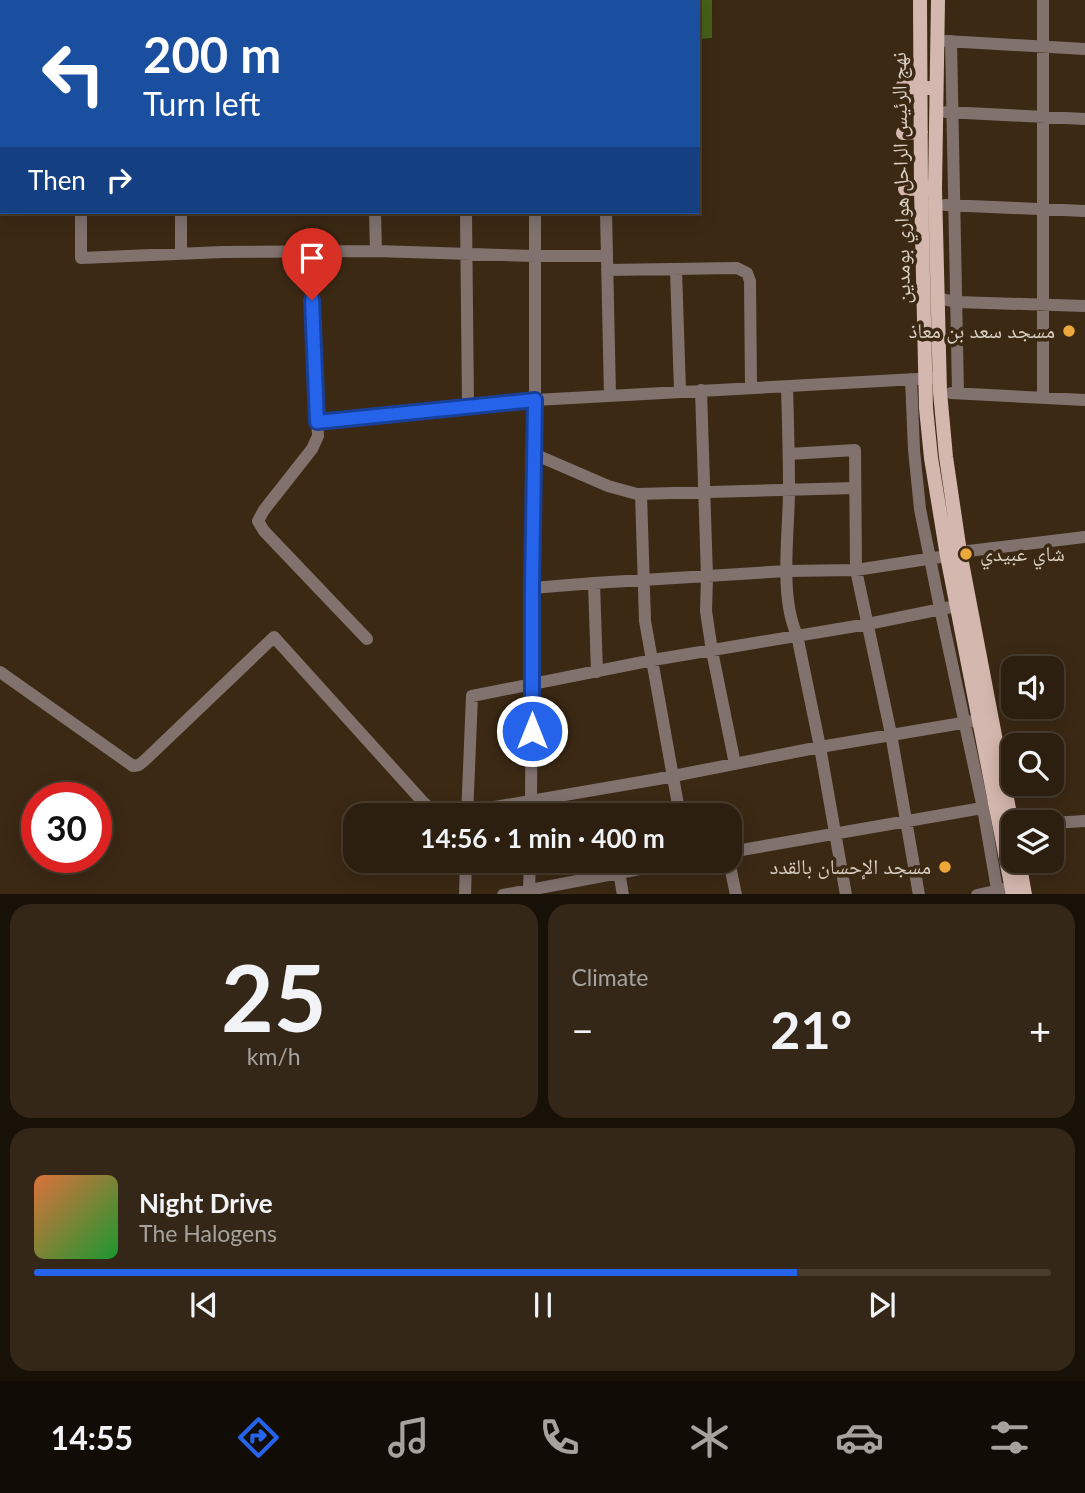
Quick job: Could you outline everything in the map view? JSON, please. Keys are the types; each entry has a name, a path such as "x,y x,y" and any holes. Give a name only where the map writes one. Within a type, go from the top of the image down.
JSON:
{"main road":[{"name":"نهج الرئيس الراحل هواري بومدين","path":"920,0 921,132 928,188 936,205 937,298 929,382"},
{"name":"نهج الرئيس الراحل هواري بومدين","path":"938,0 944,41 936,88 928,188 929,382 946,457 956,606 979,721 1008,810"},
{"path":"902,88 936,88"},
{"path":"903,134 921,132"},
{"path":"905,189 928,188"},
{"name":"نهج الرئيس الراحل هواري بومدين","path":"953,554 979,721 989,807 1009,892"},
{"path":"1009,892 1015,873"}],"street":[{"path":"1043,0 1043,398"},
{"path":"958,393 953,112 944,41 1085,49"},
{"path":"935,112 1085,119"},
{"path":"936,205 1085,211"},
{"path":"81,214 81,258 309,251 606,256"},
{"path":"181,214 181,254"},
{"path":"375,214 376,251"},
{"path":"466,214 468,407"},
{"path":"531,801 535,214"},
{"path":"606,214 610,396"},
{"path":"309,251 318,436 312,449 258,521 264,531 367,639"},
{"path":"607,270 737,268 747,273 750,281 751,387"},
{"path":"676,270 680,391"},
{"path":"937,298 956,302 1085,306"},
{"path":"317,422 535,400 886,380 929,382 958,393 1085,400"},
{"path":"521,803 891,734 979,721 940,608 920,509 914,450 929,382"},
{"path":"787,387 787,572 792,623 797,635 820,747 846,894"},
{"path":"701,390 708,577 706,611 735,764"},
{"path":"789,454 855,450 856,570 891,734 919,894"},
{"path":"534,454 608,486 641,494 855,488"},
{"path":"641,494 645,621 677,803"},
{"path":"532,588 856,570 1085,537"},
{"path":"594,583 597,672"},
{"path":"467,803 472,696 653,660 868,624 956,606"},
{"path":"0,672 133,766 145,760 274,637 426,803"},
{"path":"742,850 989,807"},
{"path":"1064,822 1085,821"},
{"path":"465,894 466,873"},
{"path":"529,889 530,873"},
{"path":"503,894 614,873"},
{"path":"619,873 623,894"},
{"path":"732,873 736,894"},
{"path":"978,894 1009,892"}],"green space":[{"path":"700,0 712,0 712,38 700,39"}],"place":[{"name":"مسجد سعد بن معاذ","path":"1069,331"},
{"name":"شاي عبيدي","path":"966,554"},
{"name":"مسجد الإحسان بالقدد","path":"945,867"}],"route":[{"path":"312,300 317,422 535,400 532,731"}]}
